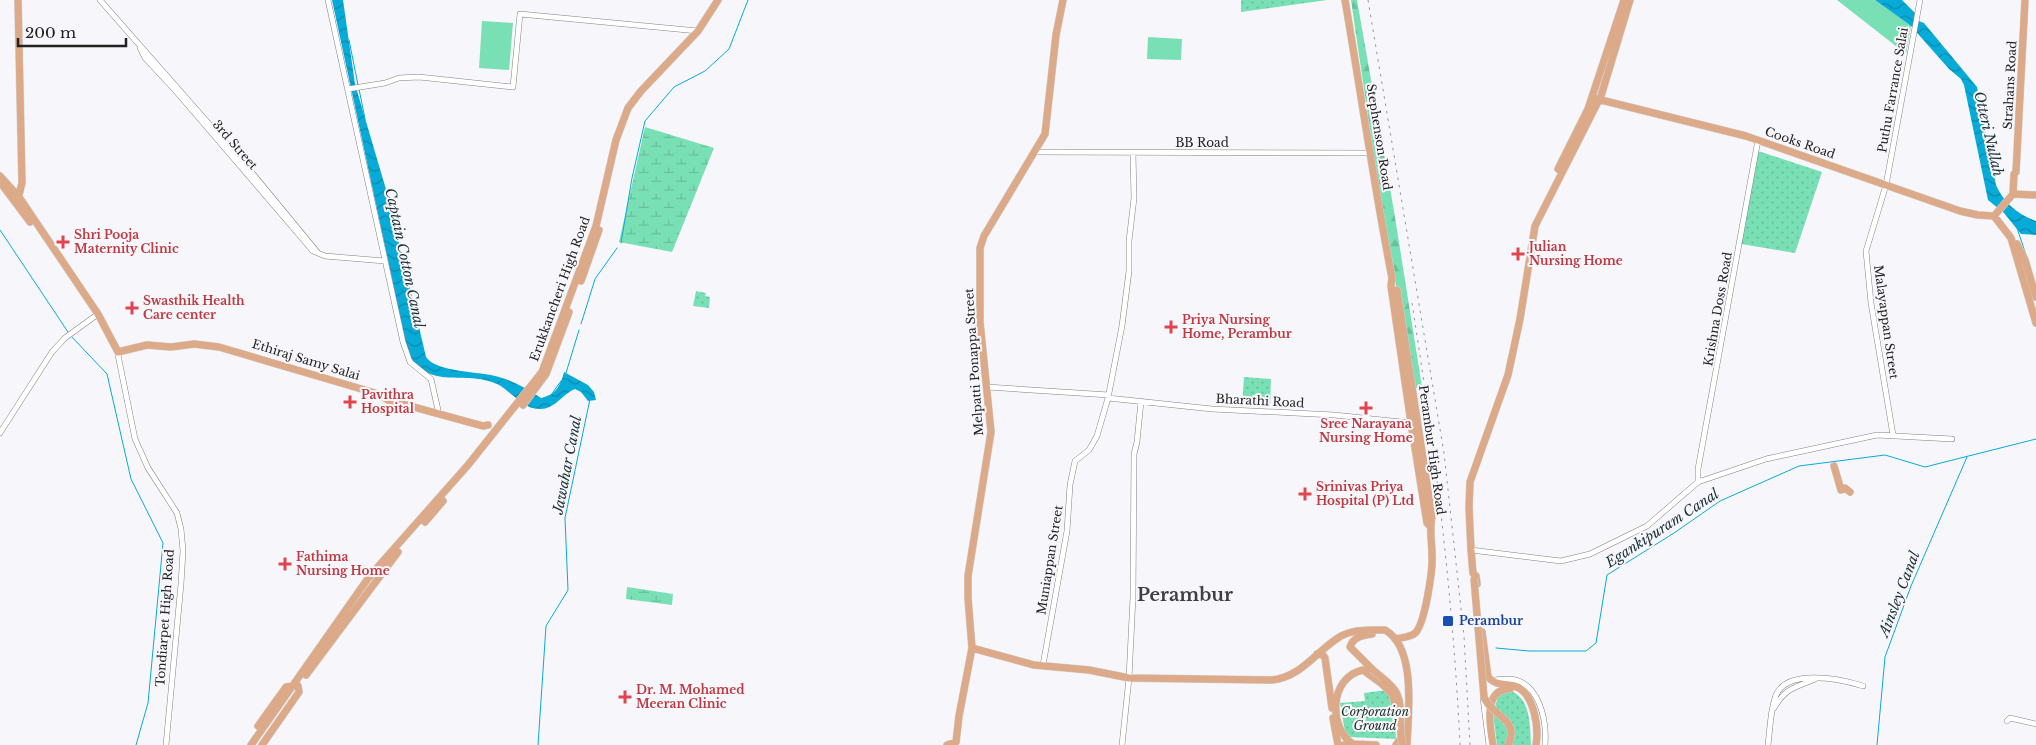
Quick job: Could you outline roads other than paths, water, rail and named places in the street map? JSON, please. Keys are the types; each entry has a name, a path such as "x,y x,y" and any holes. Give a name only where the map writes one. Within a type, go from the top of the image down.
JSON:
{"main road":[{"path":"16,198 20,178 18,0"},
{"name":"Erukkancheri High Road","path":"295,686 400,549 473,467 534,387 563,321 596,226 616,140 628,108 641,91 698,31 718,0"},
{"path":"563,321 596,241 618,148 630,113 651,86 702,31 722,0"},
{"name":"Melpatti Ponappa Street","path":"957,743 959,716 972,648 968,576 991,432 980,322 980,248 984,236 1044,134 1056,35 1063,0"},
{"name":"Stephenson Road","path":"1345,0 1392,278"},
{"path":"1596,97 1624,0"},
{"path":"1508,745 1511,735 1509,724 1486,703 1484,697 1471,550 1470,482 1508,375 1520,319 1535,226 1596,97 1630,0"},
{"name":"Strahans Road","path":"2013,197 2025,0"},
{"name":"Cooks Road","path":"1596,97 1612,104 1616,103 1758,140 1960,211 1977,214 1998,214"},
{"name":"Tondiarpet High Road","path":"0,176 96,316 118,354"},
{"name":"Tondiarpet High Road","path":"0,182 16,198"},
{"path":"1998,214 2013,197 2036,196"},
{"path":"1998,214 2011,230 2023,254 2036,297"},
{"path":"1998,214 2015,248 2036,323"},
{"path":"1392,278 1411,423 1430,526"},
{"name":"Perambur High Road","path":"1392,278 1396,285 1432,516 1430,526 1432,556 1427,596 1431,602 1430,609 1420,622 1415,633 1394,638"},
{"name":"Ethiraj Samy Salai","path":"118,354 147,345 171,348 200,344 220,346 375,393 385,398 389,397 488,425 498,432"},
{"path":"385,398 451,415"},
{"path":"1834,466 1841,490 1845,488 1850,492"},
{"path":"1473,576 1476,576 1486,674 1492,681"},
{"path":"972,648 1034,665 1089,670 1129,678 1283,679 1294,674 1330,643 1350,632 1385,630 1394,638 1408,672 1405,745"},
{"path":"1394,638 1365,635 1355,639 1350,644 1351,650 1394,689 1398,695 1400,734 1405,745"},
{"path":"1394,638 1404,673 1404,730 1402,738 1397,745"},
{"path":"1317,654 1323,655 1325,658 1338,745"},
{"path":"1352,744 1341,732 1337,715 1337,690 1353,672 1363,670 1393,695 1397,745"},
{"path":"1481,681 1492,681 1505,686 1520,688 1530,698 1533,708 1534,745"},
{"path":"256,744 295,686"},
{"path":"245,745 286,687 295,686"},
{"path":"1484,705 1493,691 1505,686"},
{"path":"1491,745 1490,708 1497,693 1505,686"},
{"path":"947,745 957,743"},
{"path":"1344,745 1376,745"}],"street":[{"name":"3rd Street","path":"100,0 140,48 174,83 254,174 318,253 325,256 386,261"},
{"path":"328,0 407,354 410,362 431,378 438,410"},
{"name":"Puthu Farrance Salai","path":"1886,185 1920,0"},
{"path":"349,89 385,83 399,78 419,77 513,87 520,14 698,31"},
{"name":"Krishna Doss Road","path":"1698,482 1698,469 1758,140"},
{"name":"BB Road","path":"1034,152 1133,154 1370,153"},
{"path":"1109,397 1122,326 1129,271 1129,241 1134,198 1133,154"},
{"name":"Malayappan Street","path":"1886,185 1866,251 1871,303 1893,435"},
{"path":"0,433 52,352 65,338 96,316"},
{"name":"Tondiarpet High Road","path":"118,354 135,439 148,468 173,506 181,529 183,551 181,584 166,745"},
{"name":"Bharathi Road","path":"987,386 1212,409 1318,414 1411,423"},
{"name":"Muniappan Street","path":"1043,665 1067,531 1070,485 1075,461 1089,450 1097,436 1109,397"},
{"path":"1122,745 1129,678 1133,597 1134,454 1141,401"},
{"path":"1471,550 1561,561 1590,554 1647,526 1698,482 1766,459 1877,435 1952,439"},
{"path":"1473,576 1481,681 1491,745"},
{"path":"1768,745 1775,697 1779,690 1793,680 1833,678 1863,686"},
{"path":"1492,681 1495,679 1517,680 1525,683 1532,691 1540,706 1545,745"},
{"path":"1772,711 1782,695 1791,688 1815,679"},
{"path":"2007,721 2010,718 2036,724"}],"water":[{"path":"332,0 343,0 355,84 390,203 426,357 439,366 449,369 505,379 531,391 541,398 553,393 561,381 564,372 588,385 594,392 596,400 588,401 581,392 575,389 550,407 545,409 533,408 522,403 497,384 472,378 448,378 427,372 417,365 408,353"},
{"path":"1875,0 1902,0 1919,17 1919,21 1924,23 1977,87 1996,185 2012,207 2036,221 2036,235 2021,234 2004,213 1988,200 1964,85 1961,79 1949,69 1911,26"}],"waterway":[{"path":"621,243 632,178 645,121 674,87 705,71 729,49 748,0"},
{"name":"Captain Cotton Canal","path":"349,40 358,85"},
{"name":"Captain Cotton Canal","path":"359,89 365,119"},
{"name":"Egankipuram Canal","path":"2017,228 2026,255"},
{"path":"0,230 68,332"},
{"path":"581,324 595,279 617,248"},
{"path":"566,373 579,330"},
{"path":"70,335 107,374 131,479 163,543 148,703 136,745"},
{"name":"Captain Cotton Canal","path":"543,398 551,395 561,381"},
{"name":"Jawahar Canal","path":"538,745 546,626 568,590 565,518 590,399"},
{"name":"Egankipuram Canal","path":"1496,648 1529,651 1586,651 1596,643 1607,575 1674,533 1720,501 1799,466 1885,455 1925,467 2036,439"},
{"name":"Ainsley Canal","path":"1877,745 1885,657 1911,586 1967,457"}],"railway":[{"path":"1368,0 1444,453 1464,636 1470,745"},
{"path":"1412,303 1428,413 1448,578 1460,745"}],"place":[{"name":"Shri Pooja Maternity Clinic","path":"63,242"},
{"name":"Julian Nursing Home","path":"1518,254"},
{"name":"Swasthik Health Care center","path":"132,308"},
{"name":"Priya Nursing Home, Perambur","path":"1171,327"},
{"name":"Pavithra Hospital","path":"350,402"},
{"name":"Sree Narayana Nursing Home","path":"1366,408"},
{"name":"Srinivas Priya Hospital (P) Ltd","path":"1305,494"},
{"name":"Fathima Nursing Home","path":"285,564"},
{"name":"Perambur","path":"1448,621"},
{"name":"Dr. M. Mohamed Meeran Clinic","path":"625,697"}],"district":[{"name":"Perambur","path":"1185,595"}],"water label":[{"name":"Otteri Nullah","path":"1989,134"}],"park label":[{"name":"Corporation Ground","path":"1375,719"}]}
